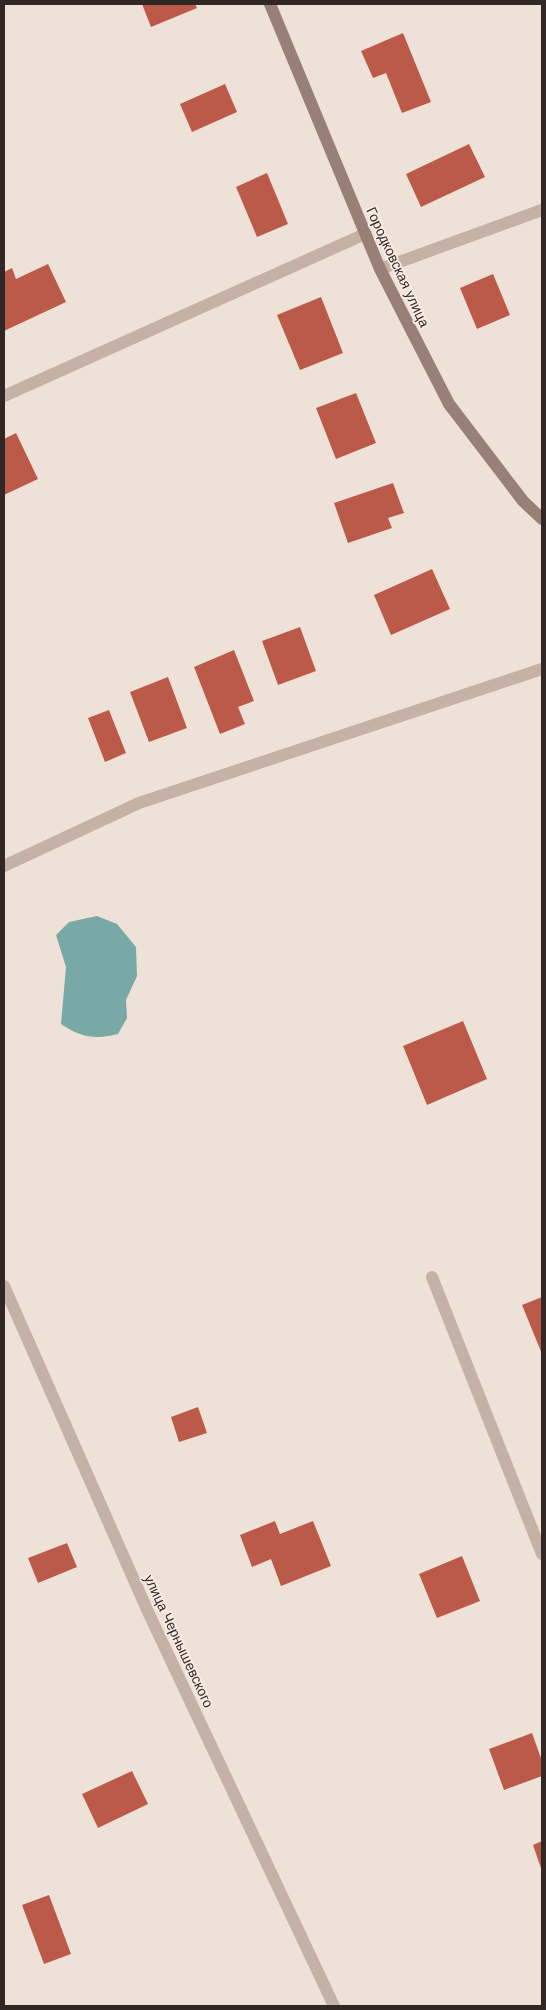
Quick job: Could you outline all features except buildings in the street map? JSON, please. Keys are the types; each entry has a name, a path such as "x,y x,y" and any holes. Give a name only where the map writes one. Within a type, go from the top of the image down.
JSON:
{"main road":[{"name":"Городковская улица","path":"270,4 380,269 448,404 523,501 542,519"}],"street":[{"path":"380,269 542,210"},
{"path":"4,396 365,234"},
{"path":"4,866 140,803 542,669"},
{"path":"432,1277 542,1554"},
{"name":"улица Чернышевского","path":"4,1286 149,1614 334,2006"}],"water":[{"path":"97,916 117,924 136,947 137,976 126,1000 127,1018 118,1034 102,1037 81,1034 61,1024 66,967 56,935 69,922"}]}
